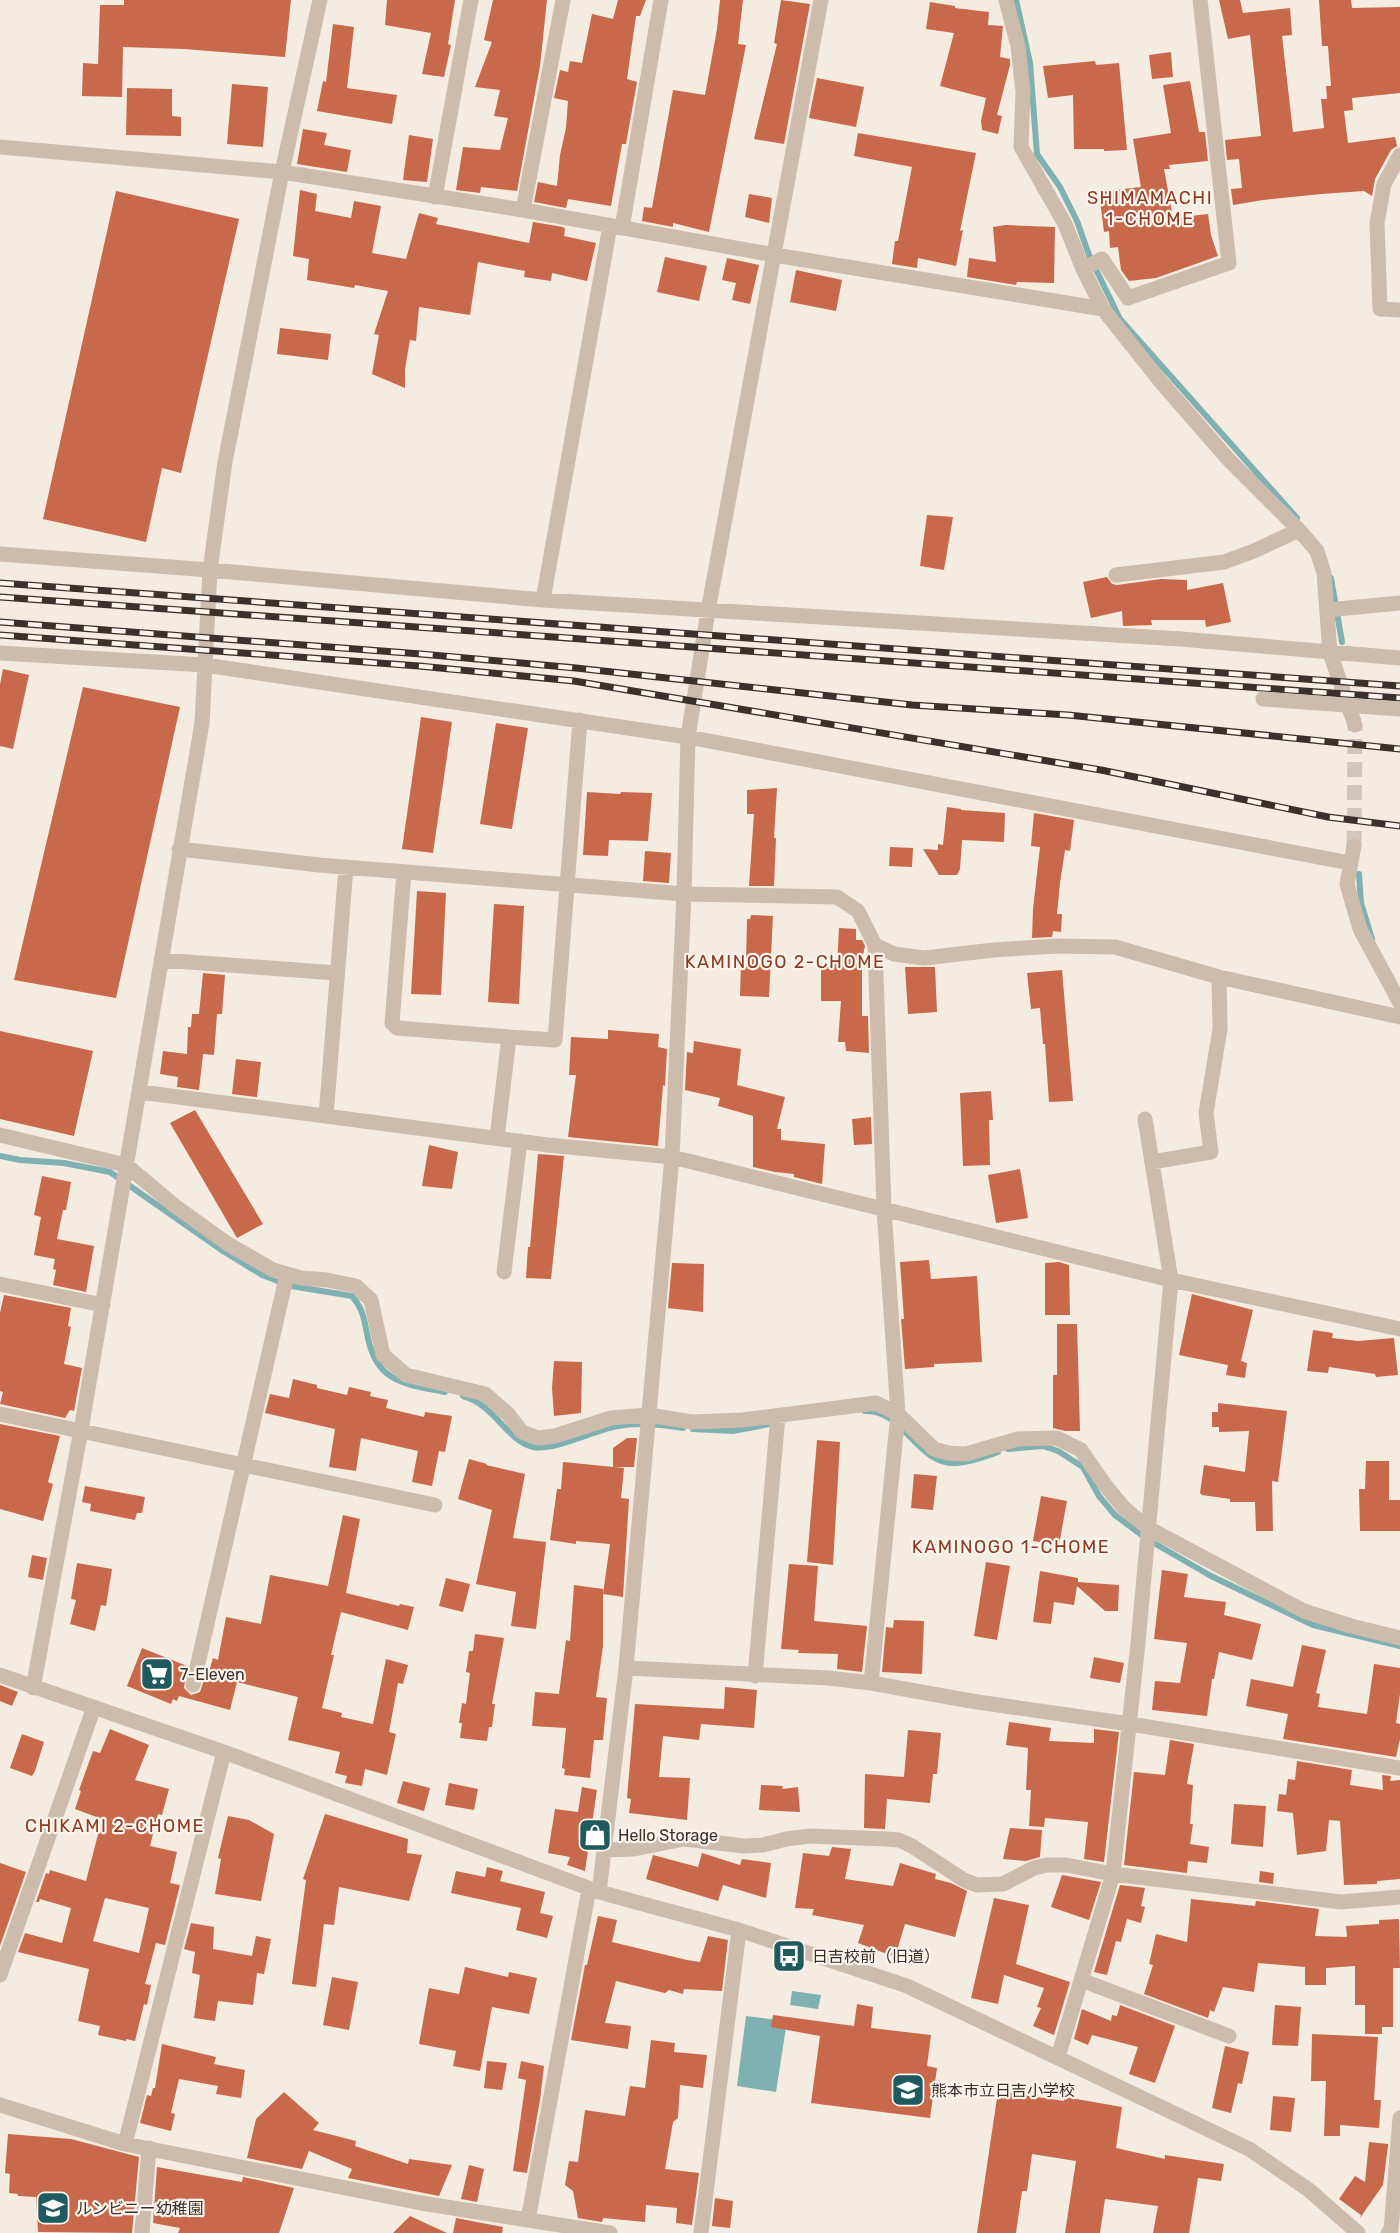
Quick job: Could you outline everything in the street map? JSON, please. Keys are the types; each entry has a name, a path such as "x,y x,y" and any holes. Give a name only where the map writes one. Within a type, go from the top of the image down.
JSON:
{"street":[{"path":"33,1688 103,1305 202,723 210,570 225,462 282,172 320,0"},
{"path":"435,197 471,0"},
{"path":"523,210 563,0"},
{"path":"543,600 662,0"},
{"path":"528,2220 594,1891 605,1850 626,1668 672,1157 684,894 688,737 708,611 821,0"},
{"path":"1006,0 1018,46 1023,92 1021,147 1065,224 1083,269 1103,309 1161,382 1228,459 1317,551 1334,609 1330,653 1355,725"},
{"path":"1083,269 1102,260 1128,298 1229,263 1200,0"},
{"path":"0,147 282,172 523,210 775,255 1103,309"},
{"path":"1400,156 1384,184 1377,223 1377,282 1380,309 1400,310"},
{"path":"1116,575 1224,562 1299,530"},
{"path":"0,554 543,600 1181,639 1400,658"},
{"path":"1334,609 1400,603"},
{"path":"0,653 205,665 580,720 688,737 1350,863"},
{"path":"1263,699 1400,710"},
{"path":"404,872 392,1023 398,1028 555,1040 580,720"},
{"path":"1354,846 1347,884 1360,929 1400,1003"},
{"path":"179,849 346,867 684,894 837,897 858,912 875,945 884,1209 898,1414 871,1683"},
{"path":"326,1116 346,867"},
{"path":"875,945 894,954 924,958 1057,946 1115,947 1219,977 1400,1017"},
{"path":"161,960 337,973"},
{"path":"1152,1162 1211,1152 1206,1113 1220,1029 1219,977"},
{"path":"497,1138 509,1037"},
{"path":"140,1092 520,1142 672,1157 1171,1280 1400,1329"},
{"path":"1058,2057 1113,1874 1130,1724 1171,1280 1144,1119"},
{"path":"0,1135 126,1165 175,1206 228,1244 273,1270 301,1278 356,1286 371,1300 382,1355 406,1374 485,1394 508,1414 522,1432 538,1438 555,1436 611,1418 648,1415 692,1422 742,1420 876,1403 898,1414 934,1449 948,1454 966,1454 1018,1439 1057,1438 1081,1450 1105,1485 1125,1508 1148,1528 1304,1611 1400,1638"},
{"path":"504,1272 520,1142"},
{"path":"193,1685 287,1274"},
{"path":"0,1284 103,1305"},
{"path":"0,1413 435,1504"},
{"path":"755,1676 778,1416"},
{"path":"626,1668 828,1678 871,1683 971,1701 1400,1767"},
{"path":"0,1675 224,1752 594,1891 740,1930 907,1986 1249,2149 1309,2190 1358,2233"},
{"path":"0,1975 94,1707"},
{"path":"125,2144 224,1752"},
{"path":"605,1850 634,1849 684,1839 744,1846 764,1845 811,1836 899,1840 964,1880 977,1885 1003,1884 1034,1868 1066,1865 1113,1874 1341,1902 1400,1897"},
{"path":"701,2233 740,1930"},
{"path":"1081,1980 1229,2036"},
{"path":"0,2105 125,2144 422,2203 610,2233"},
{"path":"1392,2232 1400,2118"},
{"path":"142,2233 149,2148"}],"water":[{"path":"792,1991 821,1995 818,2009 790,2005"},
{"path":"746,2016 787,2021 776,2092 737,2086"}],"building":[{"path":"124,0 291,0 285,57 123,47 122,97 82,96 83,63 98,64 100,5 124,5"},
{"path":"387,0 455,0 448,44 451,45 444,77 422,74 431,33 385,25"},
{"path":"493,0 547,0 540,66 517,191 481,187 480,193 456,190 463,147 500,150 508,118 494,116 500,90 475,87 492,42 484,40"},
{"path":"618,0 646,0 640,16 636,16 627,79 637,82 626,144 622,144 611,206 568,199 566,208 534,202 538,182 557,186 568,101 554,98 560,70 568,72 570,61 582,63 592,14 613,19"},
{"path":"720,0 743,0 738,44 746,45 709,232 673,223 673,227 642,221 644,207 652,208 673,90 705,95"},
{"path":"781,0 810,4 784,144 754,139 777,44 774,43"},
{"path":"1219,0 1240,0 1243,13 1290,8 1292,35 1282,36 1293,132 1324,128 1321,99 1327,99 1326,86 1331,86 1328,46 1322,46 1319,0 1351,0 1352,8 1400,7 1400,93 1352,98 1353,110 1344,111 1348,143 1395,137 1397,146 1391,150 1375,179 1372,196 1364,191 1233,205 1231,189 1242,188 1239,159 1227,160 1225,140 1261,136 1250,35 1228,39"},
{"path":"930,2 989,12 988,25 1003,26 1000,57 1010,59 1010,65 997,115 1002,116 998,134 982,130 981,121 986,98 940,86 954,33 926,29"},
{"path":"333,24 354,27 347,88 397,95 392,124 317,111 323,81 326,82"},
{"path":"1171,52 1173,77 1152,79 1149,55"},
{"path":"1095,61 1096,65 1119,63 1127,150 1074,149 1073,95 1048,98 1043,66"},
{"path":"817,78 864,87 856,127 809,118"},
{"path":"1190,81 1199,132 1205,132 1208,161 1169,165 1170,169 1164,169 1173,218 1208,214 1211,235 1218,256 1156,278 1129,281 1121,270 1118,247 1110,248 1109,231 1104,232 1099,192 1141,187 1133,139 1171,133 1163,85"},
{"path":"232,84 268,87 263,147 227,144"},
{"path":"127,88 172,89 172,116 181,117 181,136 126,135"},
{"path":"303,129 327,133 324,145 351,150 347,172 297,164"},
{"path":"858,133 976,153 960,231 963,230 956,266 918,258 917,268 892,264 912,167 854,156"},
{"path":"409,135 433,139 427,182 403,180"},
{"path":"300,190 317,194 315,211 351,218 354,201 381,206 372,253 406,259 419,213 438,218 436,224 529,243 533,222 563,227 564,236 596,243 587,281 552,273 551,281 524,277 525,271 478,262 470,315 419,307 416,341 410,340 405,369 405,388 372,374 379,335 374,334 388,291 307,280 309,259 293,256"},
{"path":"116,191 239,219 181,473 162,468 146,542 43,519"},
{"path":"749,194 772,198 769,223 745,217"},
{"path":"1006,225 1055,227 1054,283 1017,282 1016,285 967,277 969,258 996,262 993,227"},
{"path":"665,257 707,266 699,301 657,292"},
{"path":"727,258 759,265 750,304 732,300 736,283 722,280"},
{"path":"796,270 842,280 836,311 790,302"},
{"path":"280,328 331,334 328,360 277,354"},
{"path":"927,515 953,517 944,570 920,566"},
{"path":"1107,577 1112,584 1117,585 1161,579 1187,580 1187,590 1223,583 1231,622 1206,627 1205,620 1151,620 1152,625 1123,626 1122,611 1091,618 1083,582"},
{"path":"3,669 29,675 13,749 0,746 0,685"},
{"path":"83,687 180,707 116,998 14,980"},
{"path":"421,717 452,722 433,853 402,849"},
{"path":"496,723 528,728 512,829 480,824"},
{"path":"777,788 774,886 749,886 754,814 747,814 747,790"},
{"path":"587,792 652,793 648,841 609,840 608,856 583,855"},
{"path":"947,807 1005,813 1004,842 962,840 960,869 957,875 939,875 923,849 938,850 938,844 943,845"},
{"path":"1034,813 1074,820 1070,851 1065,850 1060,883 1057,914 1062,914 1061,932 1053,931 1052,937 1032,938 1040,847 1031,846"},
{"path":"890,847 913,848 912,867 889,866"},
{"path":"645,851 671,853 669,883 643,881"},
{"path":"417,891 446,893 441,995 411,994"},
{"path":"494,904 524,906 519,1004 488,1002"},
{"path":"751,915 773,916 769,997 740,996 741,962 746,963 747,919 750,919"},
{"path":"839,928 856,929 856,940 862,940 865,946 862,959 862,1016 868,1016 869,1053 846,1051 845,1042 838,1042 841,1001 821,1001 821,964 837,964"},
{"path":"905,967 935,967 937,1012 908,1014"},
{"path":"1062,970 1073,1101 1049,1102 1040,1008 1031,1009 1027,973"},
{"path":"203,973 225,975 222,1014 217,1014 214,1055 203,1054 199,1090 177,1087 178,1077 160,1074 163,1051 187,1054 188,1027 191,1027 192,1014 199,1014"},
{"path":"608,1030 659,1034 658,1047 667,1049 658,1146 568,1137 576,1075 569,1075 571,1037 608,1039"},
{"path":"0,1031 93,1051 74,1136 0,1119"},
{"path":"694,1041 741,1049 737,1085 785,1097 777,1129 781,1129 781,1140 825,1144 822,1184 794,1177 794,1174 753,1167 753,1116 718,1106 720,1098 685,1090 687,1052 693,1053"},
{"path":"236,1059 261,1062 257,1097 232,1094"},
{"path":"991,1091 993,1120 989,1120 990,1165 963,1166 960,1093"},
{"path":"195,1110 263,1224 237,1238 170,1123"},
{"path":"871,1117 872,1144 854,1145 852,1119"},
{"path":"429,1145 458,1152 452,1189 422,1186"},
{"path":"538,1154 564,1156 551,1279 526,1278"},
{"path":"1020,1169 1028,1218 996,1223 988,1175"},
{"path":"42,1176 71,1182 66,1210 63,1210 57,1239 94,1246 86,1292 53,1285 56,1270 53,1269 55,1259 34,1255 41,1217 34,1215"},
{"path":"929,1260 931,1279 977,1276 982,1362 934,1364 934,1367 905,1369 900,1262"},
{"path":"1059,1262 1069,1265 1070,1315 1045,1315 1045,1263"},
{"path":"672,1263 704,1264 703,1312 668,1308"},
{"path":"1192,1294 1253,1310 1241,1361 1247,1363 1245,1378 1226,1375 1228,1365 1179,1355"},
{"path":"4,1295 71,1308 68,1326 71,1327 64,1364 82,1368 74,1411 70,1410 65,1418 0,1404 3,1392 0,1391 0,1313"},
{"path":"1057,1324 1077,1324 1080,1431 1053,1428 1053,1375 1057,1375"},
{"path":"1313,1330 1333,1333 1332,1338 1358,1341 1394,1338 1398,1375 1376,1377 1375,1374 1329,1367 1328,1373 1307,1371"},
{"path":"554,1361 582,1362 581,1413 554,1416 552,1388"},
{"path":"293,1379 317,1385 317,1388 347,1395 349,1387 371,1392 370,1396 388,1400 386,1408 424,1417 425,1412 452,1416 445,1452 439,1451 432,1486 412,1482 418,1451 361,1438 356,1471 329,1467 335,1429 265,1413 270,1394 289,1398"},
{"path":"1218,1403 1287,1411 1278,1482 1272,1481 1273,1531 1256,1531 1255,1502 1230,1502 1230,1499 1200,1493 1204,1465 1245,1472 1249,1431 1219,1432 1219,1427 1212,1427 1212,1412 1218,1412"},
{"path":"0,1424 60,1436 48,1482 53,1484 43,1521 0,1509"},
{"path":"627,1438 637,1438 634,1467 613,1467 613,1448"},
{"path":"817,1440 840,1442 833,1565 807,1562"},
{"path":"469,1459 525,1474 513,1538 546,1542 536,1629 511,1626 516,1592 476,1584 492,1510 458,1499"},
{"path":"1366,1461 1389,1461 1389,1500 1400,1500 1400,1531 1360,1531 1359,1489 1365,1489"},
{"path":"563,1462 624,1468 621,1498 629,1499 623,1597 603,1594 610,1544 576,1541 576,1544 550,1540 557,1489 561,1489"},
{"path":"914,1474 937,1476 933,1510 911,1508"},
{"path":"85,1486 145,1497 142,1513 137,1513 135,1520 90,1511 91,1504 82,1502"},
{"path":"1041,1496 1067,1501 1059,1545 1033,1541"},
{"path":"343,1515 360,1519 346,1593 399,1606 400,1604 414,1607 408,1630 341,1612 322,1708 342,1713 341,1717 373,1724 386,1659 408,1665 403,1684 398,1683 389,1732 396,1734 387,1775 365,1769 362,1786 345,1783 347,1776 335,1773 340,1752 288,1740 298,1697 237,1682 230,1710 179,1696 177,1701 173,1699 171,1704 127,1686 142,1648 187,1666 184,1688 191,1695 200,1692 213,1658 218,1660 226,1617 261,1624 270,1575 328,1586"},
{"path":"32,1555 47,1558 43,1580 28,1577"},
{"path":"986,1562 1010,1566 997,1640 974,1636"},
{"path":"77,1563 112,1569 106,1606 101,1605 95,1631 70,1624 76,1600 71,1599"},
{"path":"789,1564 818,1566 814,1621 867,1626 862,1672 837,1669 838,1654 798,1653 799,1650 781,1649"},
{"path":"1162,1570 1188,1574 1184,1597 1226,1602 1224,1615 1261,1624 1252,1660 1219,1652 1214,1679 1212,1679 1207,1716 1152,1710 1155,1681 1180,1683 1187,1643 1154,1639"},
{"path":"1040,1571 1078,1578 1078,1582 1119,1585 1118,1611 1105,1611 1077,1586 1074,1605 1054,1602 1051,1624 1033,1622"},
{"path":"446,1578 470,1584 463,1612 439,1606"},
{"path":"574,1585 603,1589 603,1646 596,1697 607,1698 603,1740 594,1740 590,1778 564,1775 565,1769 562,1768 566,1728 532,1726 535,1692 559,1694 566,1640 570,1641"},
{"path":"894,1620 924,1621 922,1674 882,1672 886,1627 893,1628"},
{"path":"475,1634 504,1638 492,1704 495,1704 492,1727 489,1727 487,1741 460,1738 462,1723 459,1723 462,1703 466,1704 470,1673 466,1672 469,1651 473,1651"},
{"path":"1302,1645 1326,1650 1316,1693 1320,1694 1318,1707 1367,1714 1374,1664 1400,1668 1400,1694 1396,1723 1400,1724 1400,1739 1396,1757 1283,1739 1288,1714 1246,1706 1251,1679 1293,1687"},
{"path":"1094,1657 1124,1663 1120,1683 1090,1678"},
{"path":"0,1685 18,1692 12,1706 0,1701"},
{"path":"725,1687 757,1690 754,1728 701,1724 699,1740 663,1736 659,1777 690,1778 687,1820 629,1813 631,1799 627,1798 635,1704 724,1709"},
{"path":"1009,1722 1051,1728 1049,1741 1094,1743 1094,1729 1119,1732 1104,1862 1084,1859 1088,1822 1045,1818 1044,1827 1029,1826 1031,1790 1026,1790 1028,1748 1006,1745"},
{"path":"110,1729 149,1745 135,1780 169,1789 162,1815 158,1814 150,1846 177,1852 170,1883 180,1885 165,1945 156,1943 145,1984 151,1985 147,2005 144,2004 135,2041 98,2035 100,2026 78,2021 89,1969 18,1952 25,1933 62,1943 71,1908 40,1899 36,1902 46,1873 49,1874 50,1870 86,1881 102,1819 75,1809 81,1791 79,1790 93,1751 100,1753","holes":["105,1898 149,1908 139,1953 93,1941"]},
{"path":"908,1730 941,1733 937,1774 933,1774 930,1803 887,1799 885,1829 864,1828 865,1774 904,1777"},
{"path":"22,1734 44,1742 32,1776 10,1768"},
{"path":"1170,1740 1194,1744 1187,1784 1193,1785 1190,1824 1193,1824 1190,1844 1209,1847 1207,1863 1188,1861 1187,1873 1124,1865 1134,1772 1165,1775"},
{"path":"1297,1761 1352,1770 1350,1785 1383,1790 1382,1775 1391,1776 1390,1781 1400,1780 1400,1879 1377,1881 1377,1884 1344,1885 1340,1821 1329,1820 1326,1851 1297,1855 1293,1813 1277,1811 1279,1794 1286,1795 1288,1779 1295,1780"},
{"path":"403,1781 430,1788 424,1811 397,1803"},
{"path":"449,1783 478,1789 474,1810 445,1805"},
{"path":"761,1785 783,1786 782,1789 798,1787 800,1812 759,1810"},
{"path":"582,1787 597,1790 585,1871 567,1865 570,1857 548,1853 555,1809 578,1812"},
{"path":"1234,1804 1266,1806 1263,1847 1231,1844"},
{"path":"325,1814 408,1839 407,1853 422,1855 409,1901 339,1887 334,1925 324,1924 316,1987 292,1984 306,1880 303,1879"},
{"path":"228,1816 249,1820 274,1834 261,1901 215,1894 221,1859 218,1858"},
{"path":"1010,1828 1042,1830 1040,1857 1026,1861 1003,1859"},
{"path":"832,1847 851,1849 845,1879 893,1886 900,1863 936,1874 935,1879 951,1883 967,1891 955,1937 905,1924 895,1957 858,1943 864,1925 812,1915 814,1909 795,1908 803,1853 829,1856"},
{"path":"702,1853 740,1865 742,1859 771,1863 766,1898 723,1885 718,1901 646,1879 653,1855 698,1867"},
{"path":"0,1863 26,1872 0,1946"},
{"path":"487,1867 503,1871 500,1881 545,1892 540,1913 553,1916 547,1938 516,1930 521,1908 451,1893 456,1871 485,1877"},
{"path":"1260,1871 1274,1873 1273,1884 1259,1882"},
{"path":"1062,1875 1101,1882 1089,1920 1051,1907"},
{"path":"1120,1885 1145,1888 1141,1906 1145,1907 1141,1923 1127,1919 1121,1942 1116,1941 1107,1975 1094,1972"},
{"path":"994,1898 1029,1905 1016,1964 1070,1982 1054,2035 1033,2026 1041,2008 1037,2007 1044,1988 1004,1975 998,2004 971,1998"},
{"path":"1191,1899 1255,1906 1256,1901 1319,1909 1315,1936 1347,1937 1346,1926 1379,1924 1379,1920 1399,1919 1400,1968 1393,1968 1393,2027 1382,2027 1382,2034 1365,2034 1365,2005 1355,2005 1355,1966 1326,1968 1326,1985 1305,1985 1305,1967 1258,1963 1254,1992 1223,1987 1214,2012 1210,2010 1208,2018 1144,1994 1153,1965 1149,1964 1156,1934 1187,1942"},
{"path":"598,1916 617,1920 612,1942 687,1960 700,1962 708,1936 728,1940 722,1991 684,1989 683,1994 669,1990 665,1993 616,1981 605,2023 631,2026 628,2049 571,2040 585,1965 587,1965"},
{"path":"191,1923 214,1927 213,1949 252,1956 256,1936 271,1939 264,1974 257,1973 253,2005 218,2001 215,2021 194,2018 200,1975 192,1973 195,1952 184,1949"},
{"path":"465,1967 508,1977 509,1972 537,1978 529,2014 492,2007 480,2071 453,2066 456,2051 419,2044 429,1988 459,1994"},
{"path":"332,1977 358,1982 349,2030 323,2025"},
{"path":"857,2004 873,2007 871,2028 931,2035 927,2066 937,2068 930,2118 811,2103 820,2036 771,2027 773,2015 854,2026"},
{"path":"1120,2005 1175,2026 1155,2083 1129,2074 1138,2047 1092,2035 1088,2045 1074,2039 1082,2009 1111,2021 1112,2015 1117,2016"},
{"path":"1275,2005 1301,2007 1298,2046 1272,2045"},
{"path":"1312,2034 1378,2037 1374,2100 1381,2100 1379,2128 1340,2125 1340,2136 1324,2136 1326,2081 1311,2081"},
{"path":"651,2040 675,2043 674,2052 707,2055 703,2088 680,2085 678,2118 673,2122 665,2169 699,2173 692,2225 676,2223 677,2208 646,2205 645,2222 603,2218 602,2222 578,2218 573,2191 565,2185 569,2161 578,2162 585,2110 625,2116 630,2086 645,2088"},
{"path":"162,2044 216,2057 214,2064 245,2070 241,2098 216,2094 218,2086 179,2079 171,2113 175,2114 171,2131 140,2123 147,2095 151,2096 155,2088"},
{"path":"1225,2046 1249,2052 1242,2084 1238,2083 1231,2113 1212,2108"},
{"path":"487,2061 507,2063 502,2090 484,2088"},
{"path":"521,2061 544,2066 527,2173 513,2171 526,2080 518,2078"},
{"path":"998,2091 1064,2101 1065,2097 1122,2107 1116,2148 1165,2159 1165,2155 1224,2164 1221,2181 1198,2178 1189,2233 1153,2233 1158,2206 1105,2199 1100,2233 1065,2233 1076,2161 1032,2154 1027,2191 1022,2191 1016,2233 977,2233"},
{"path":"284,2092 319,2123 313,2130 356,2141 355,2146 408,2164 409,2159 452,2165 439,2196 348,2178 352,2169 309,2151 302,2169 247,2158 256,2119"},
{"path":"1273,2096 1295,2098 1291,2132 1270,2130"},
{"path":"8,2134 71,2139 139,2157 132,2233 38,2232 36,2197 9,2193 10,2174 5,2173"},
{"path":"1369,2142 1388,2144 1388,2146 1383,2185 1360,2218 1361,2215 1339,2199 1355,2176 1365,2182"},
{"path":"469,2165 484,2169 477,2202 461,2199"},
{"path":"157,2167 242,2182 243,2177 294,2188 279,2233 178,2233 180,2228 153,2223"},
{"path":"715,2198 733,2201 730,2228 712,2226"},
{"path":"410,2216 447,2233 393,2233"},
{"path":"456,2218 503,2227 502,2233 453,2233"}],"waterway":[{"path":"1016,0 1030,63 1037,154 1060,187 1120,319 1297,518"},
{"path":"1331,578 1342,642"},
{"path":"1359,874 1361,903 1372,939"},
{"path":"0,1156 20,1160 64,1163 110,1172 223,1251 262,1275 291,1286 352,1296 363,1316 372,1353 386,1373 395,1379 418,1387 445,1392"},
{"path":"463,1396 484,1407 516,1438 533,1447 552,1446 608,1428 626,1425 650,1424 683,1428"},
{"path":"865,1411 879,1413 890,1419 931,1456 943,1462 967,1462 998,1452"},
{"path":"693,1429 733,1431 775,1423"},
{"path":"1008,1449 1043,1446 1058,1451 1083,1467 1099,1496 1115,1515 1147,1539 1211,1576 1313,1625 1400,1646"}],"tunnel":[{"path":"1354,846 1355,725"}],"railway":[{"path":"0,583 1400,686"},
{"path":"0,597 1400,698"},
{"path":"0,622 576,668 912,705 1068,715 1400,749"},
{"path":"0,635 419,666 574,681 1101,770 1328,817 1400,826"}],"place":[{"name":"7-Eleven","path":"157,1674"},
{"name":"Hello Storage","path":"595,1835"},
{"name":"日吉校前（旧道）","path":"789,1956"},
{"name":"熊本市立日吉小学校","path":"908,2090"},
{"name":"ルンビニー幼稚園","path":"53,2208"}],"district":[{"name":"SHIMAMACHI 1-CHOME","path":"1150,208"},
{"name":"KAMINOGO 2-CHOME","path":"785,962"},
{"name":"KAMINOGO 1-CHOME","path":"1011,1547"},
{"name":"CHIKAMI 2-CHOME","path":"115,1826"}]}
